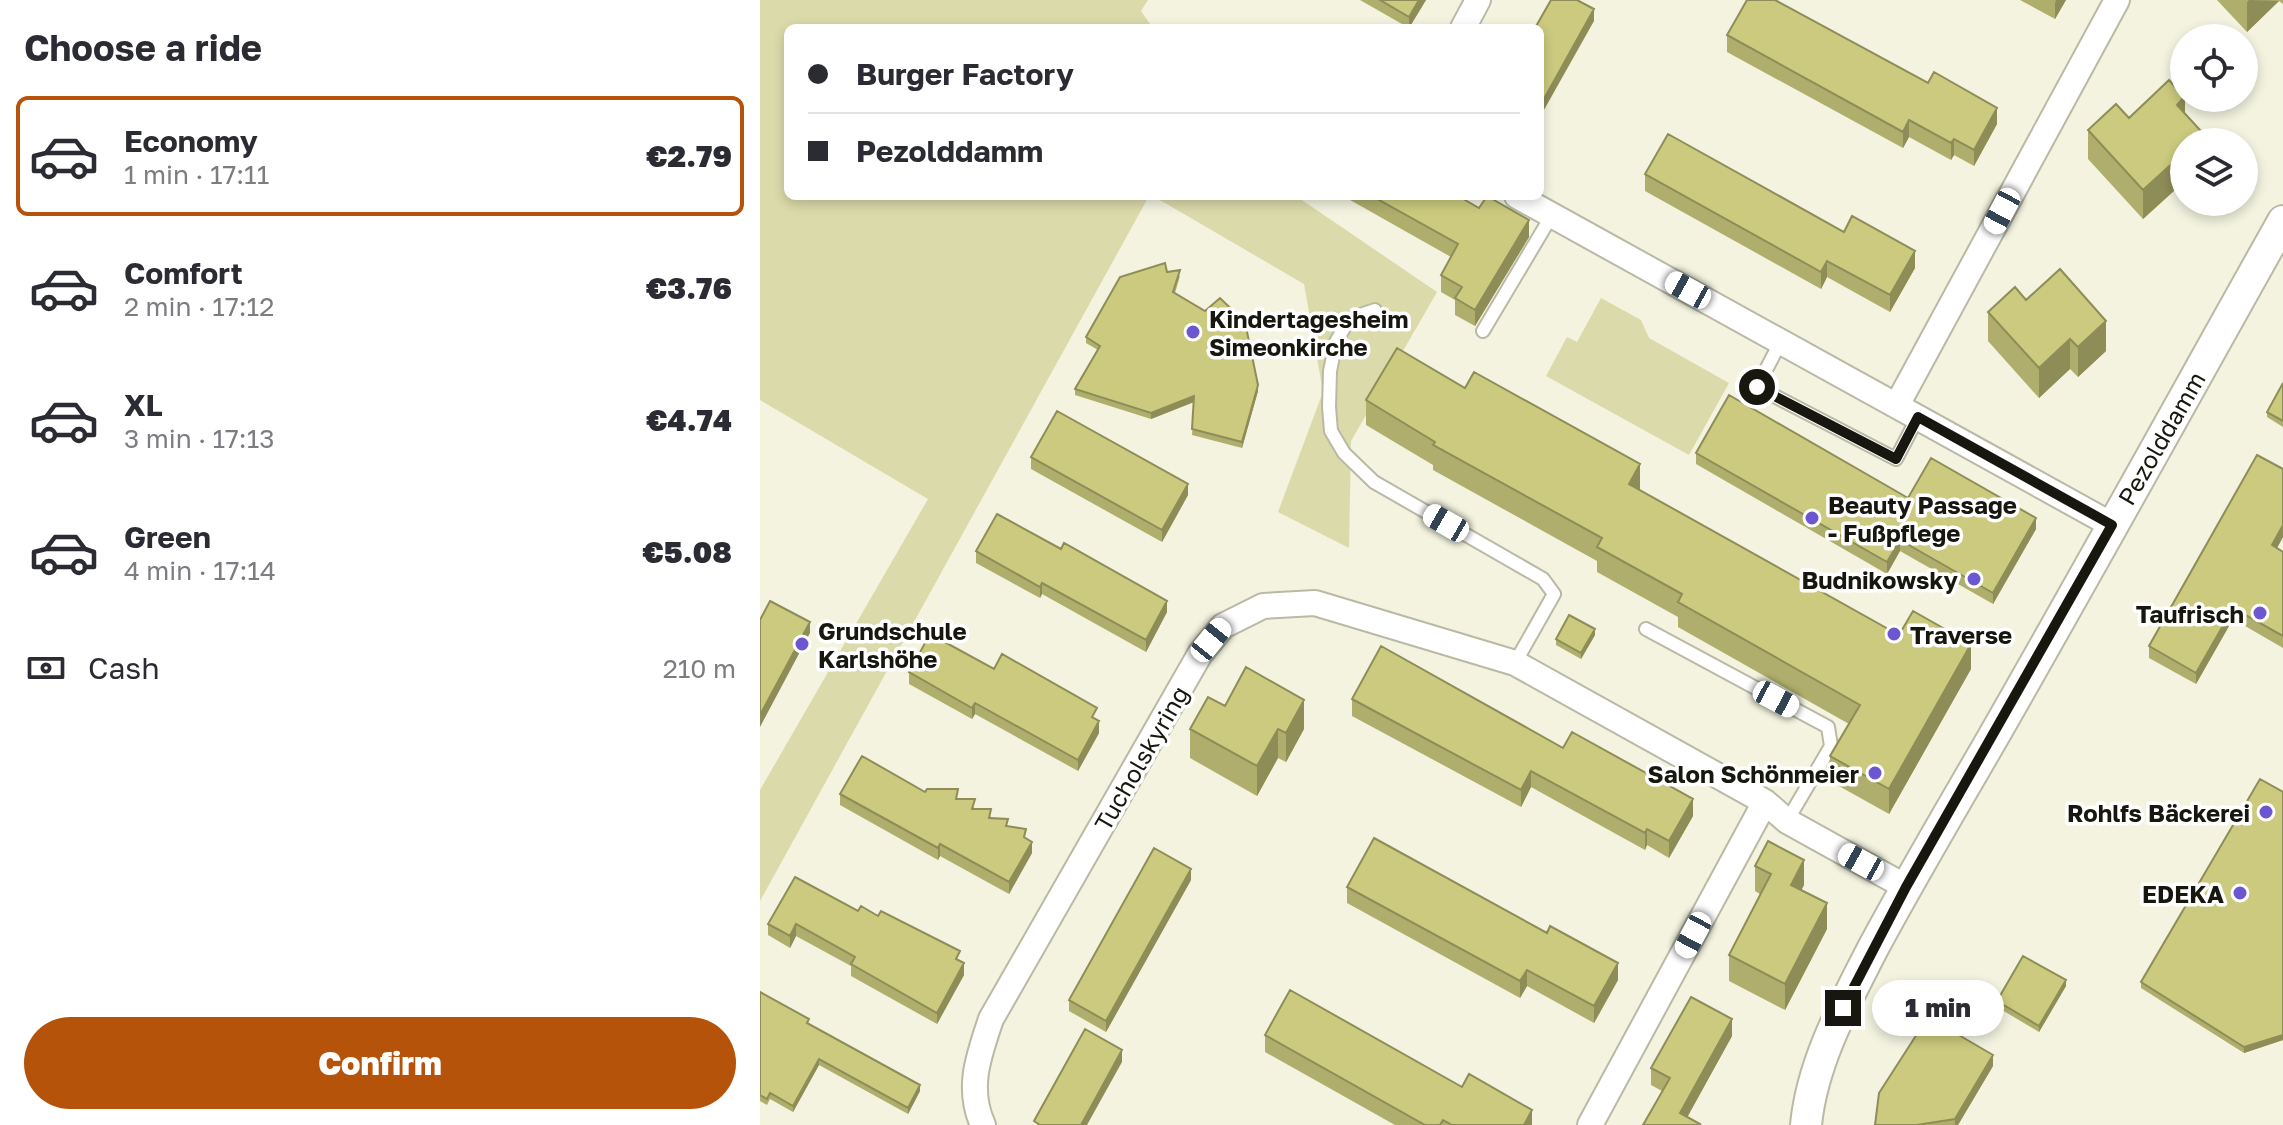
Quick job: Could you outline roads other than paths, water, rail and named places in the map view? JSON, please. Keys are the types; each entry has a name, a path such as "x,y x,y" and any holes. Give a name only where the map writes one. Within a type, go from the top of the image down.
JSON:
{"street":[{"path":"1465,24 1478,0"},
{"path":"1897,405 2117,0"},
{"path":"1524,200 2112,525"},
{"name":"Pezolddamm","path":"1806,1125 1809,1099 1825,1049 1852,988 1906,887 2283,221"},
{"name":"Tucholskyring","path":"983,1125 976,1108 975,1065 991,1019 1200,654 1223,626 1263,606 1315,603 1515,663 1765,802 1787,821 1906,887"},
{"path":"1590,1125 1765,802"}],"lane":[{"path":"1483,331 1552,215"},
{"path":"1375,310 1346,324 1336,342 1330,371 1331,431 1344,453 1374,482 1543,579 1554,594 1515,663"},
{"path":"1781,341 1757,387 1896,459 1918,417"},
{"path":"1646,629 1828,727 1831,746 1787,821"}],"place":[{"name":"Kindertagesheim Simeonkirche","path":"1193,332"},
{"name":"Beauty Passage - Fußpflege","path":"1812,518"},
{"name":"Budnikowsky","path":"1974,579"},
{"name":"Taufrisch","path":"2260,613"},
{"name":"Traverse","path":"1894,634"},
{"name":"Grundschule Karlshöhe","path":"802,644"},
{"name":"Salon Schönmeier","path":"1875,773"},
{"name":"Rohlfs Bäckerei","path":"2266,812"},
{"name":"EDEKA","path":"2240,893"}]}
